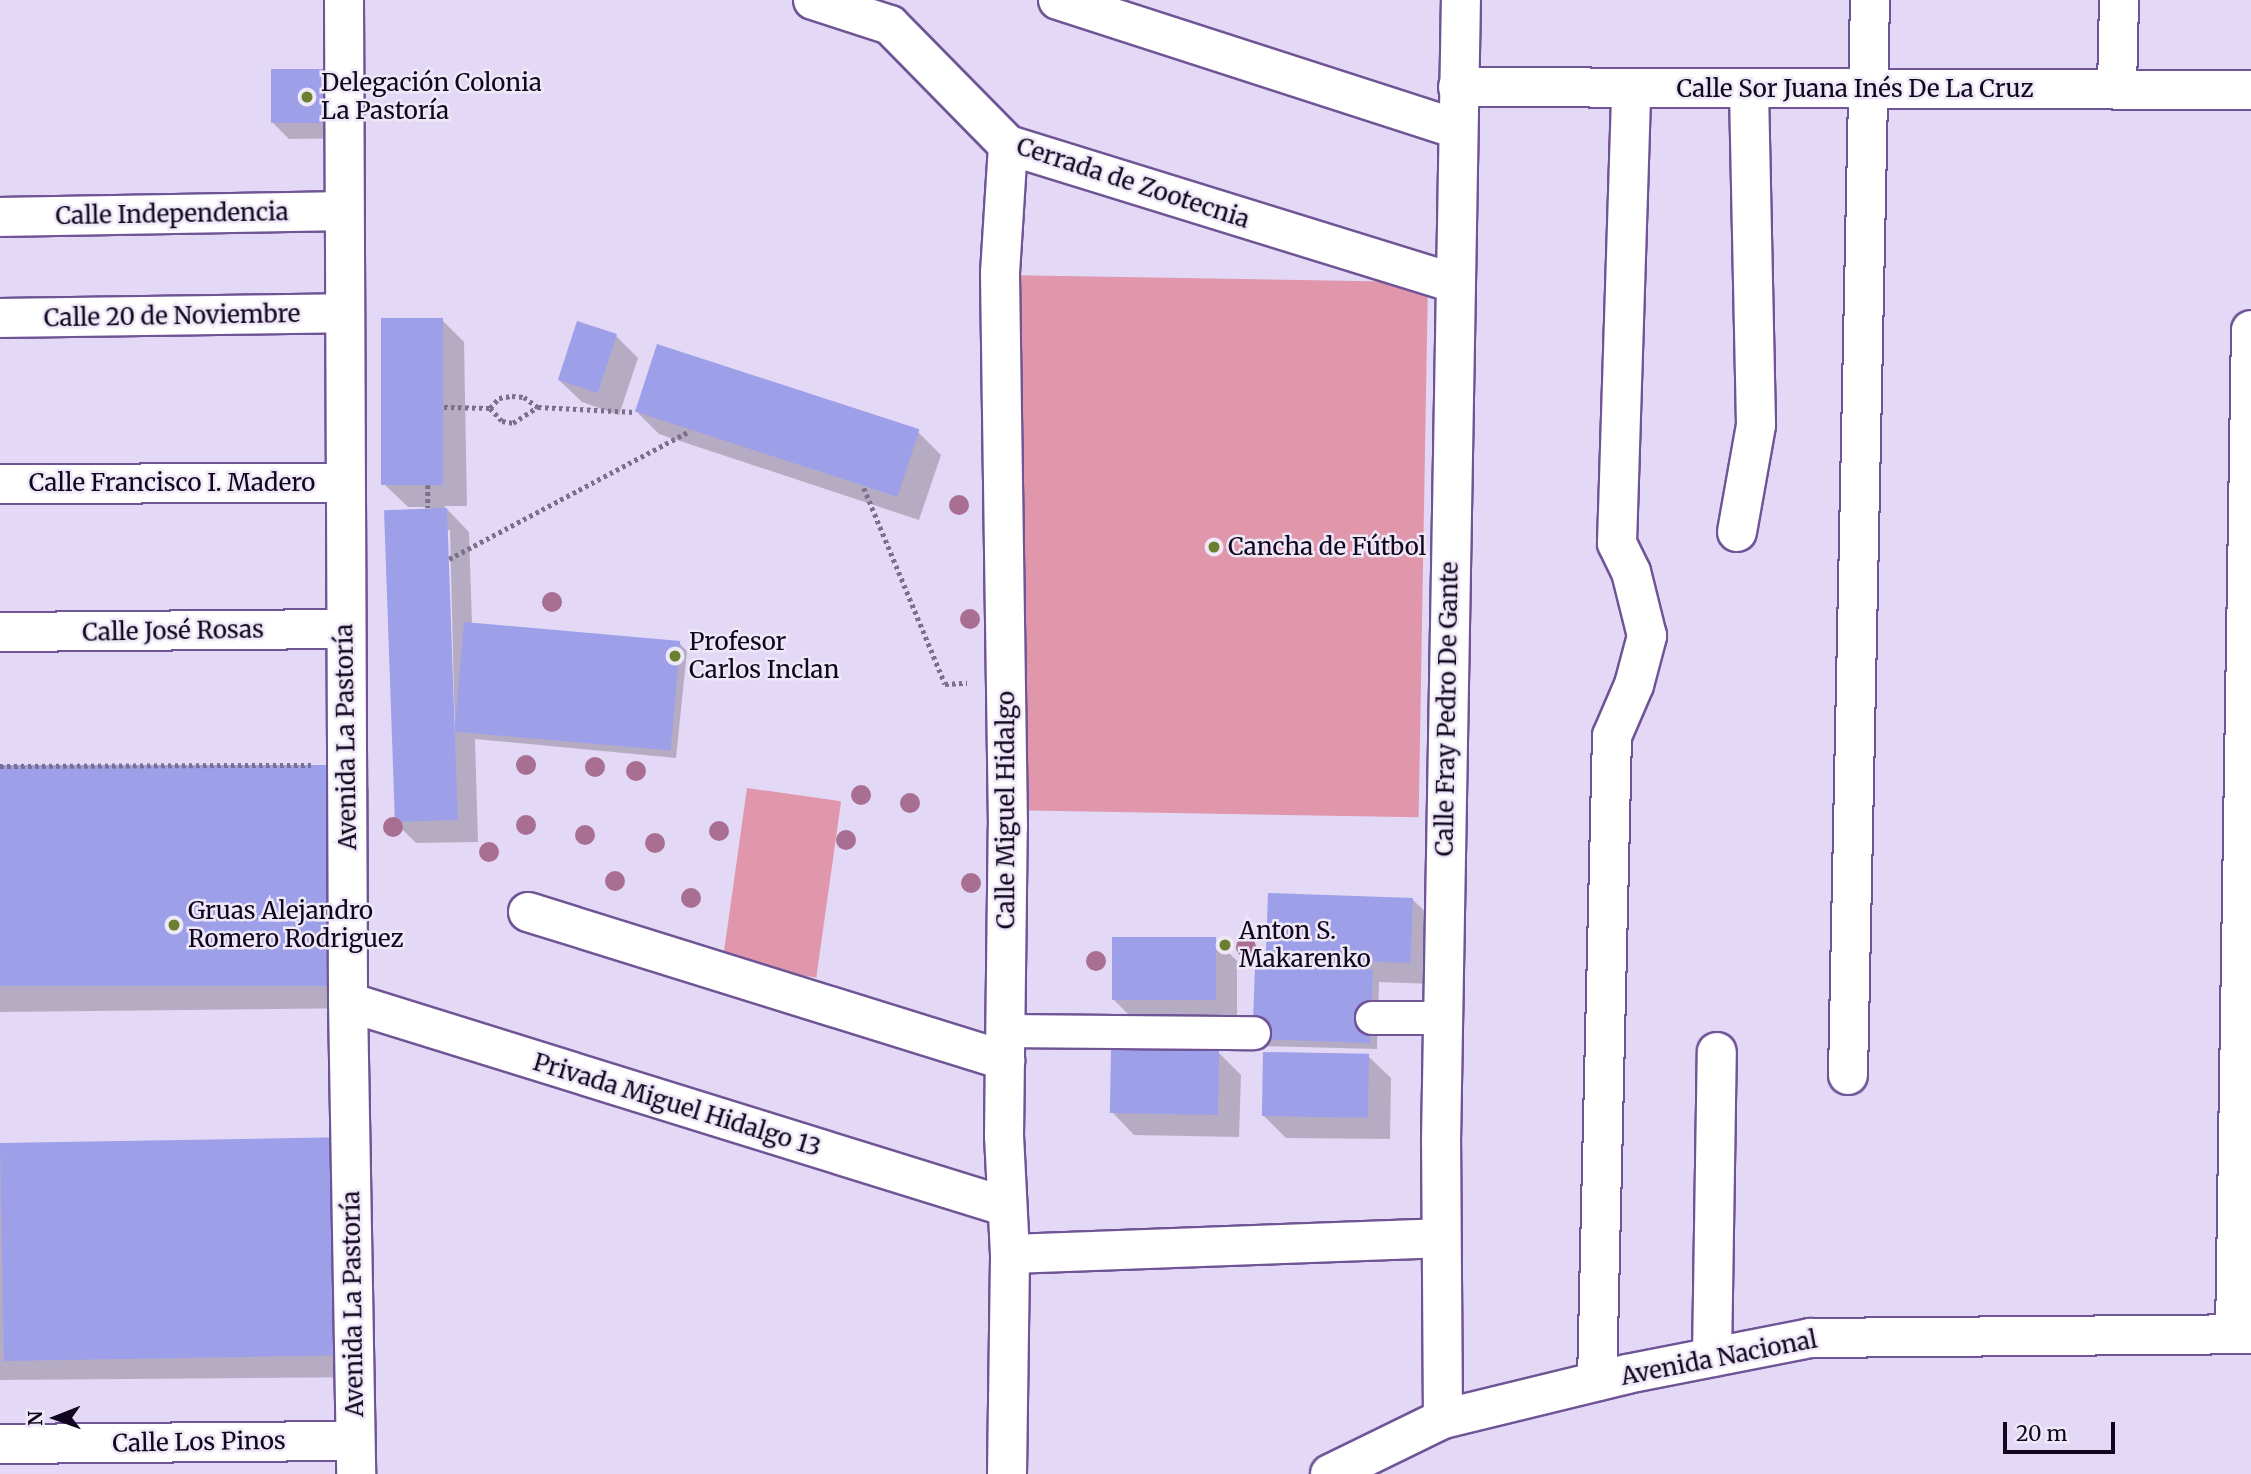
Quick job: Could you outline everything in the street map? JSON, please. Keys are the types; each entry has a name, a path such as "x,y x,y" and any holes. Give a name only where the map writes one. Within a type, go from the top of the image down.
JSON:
{"street":[{"name":"Avenida La Pastoría","path":"344,0 345,629 355,1457"},
{"name":"Cerrada de Zootecnia","path":"813,0 890,25 1008,145 1455,283"},
{"path":"1058,0 1458,129"},
{"name":"Calle Fray Pedro De Gante","path":"1443,1419 1440,1238 1442,1018 1461,0"},
{"path":"1848,1075 1870,0"},
{"path":"2117,88 2119,0"},
{"name":"Calle Sor Juana Inés De La Cruz","path":"1458,87 1631,90 2251,90"},
{"path":"1597,1381 1612,736 1634,685 1647,636 1631,572 1617,543 1631,90"},
{"path":"1737,532 1756,425 1749,90"},
{"name":"Calle Miguel Hidalgo","path":"1007,1474 1010,1254 1005,1046 1008,827 1000,273 1008,145"},
{"name":"Calle Independencia","path":"0,217 344,211"},
{"name":"Calle 20 de Noviembre","path":"0,318 344,313"},
{"path":"2243,1334 2251,330"},
{"name":"Calle Francisco I. Madero","path":"0,484 345,483"},
{"name":"Calle José Rosas","path":"0,632 345,629"},
{"path":"528,912 1005,1046 1254,1033"},
{"name":"Privada Miguel Hidalgo 13","path":"348,1002 1007,1207"},
{"path":"1372,1018 1442,1018"},
{"path":"1713,1357 1717,1052"},
{"path":"1010,1254 1440,1238"},
{"name":"Avenida Nacional","path":"1330,1474 1443,1419 1597,1381 1810,1338 2243,1334"},
{"name":"Calle Los Pinos","path":"0,1444 355,1457"}],"path":[{"path":"490,408 499,398 512,396 524,397 538,407 635,412"},
{"path":"444,407 490,408 502,421 513,423 538,407"},
{"path":"449,559 690,431"},
{"path":"428,485 428,508"},
{"path":"864,488 945,684 971,683"},
{"path":"0,766 347,765"}],"shaded area":[{"name":"Cancha de Fútbol","path":"1008,275 1428,282 1419,817 999,810"},
{"path":"747,788 841,801 816,977 722,964"}],"building":[{"name":"Delegación Colonia La Pastoría","path":"271,69 343,69 343,123 271,123"},
{"path":"381,318 443,318 443,485 381,485"},
{"path":"577,321 617,334 598,393 558,380"},
{"path":"657,344 919,429 898,497 635,412"},
{"path":"447,508 458,820 395,822 384,510"},
{"path":"464,622 680,641 671,750 454,732"},
{"name":"Gruas Alejandro Romero Rodriguez","path":"0,765 347,765 347,986 0,986"},
{"path":"1268,893 1413,898 1411,963 1266,958"},
{"path":"1112,937 1216,937 1216,1000 1112,1000"},
{"path":"1255,966 1373,970 1370,1043 1252,1039"},
{"path":"1111,1049 1219,1051 1218,1115 1110,1113"},
{"path":"1263,1052 1369,1054 1368,1118 1262,1116"},
{"path":"350,1137 354,1355 4,1361 0,1143"}],"place":[{"name":"Delegación Colonia La Pastoría","path":"307,97"},
{"name":"Cancha de Fútbol","path":"1214,547"},
{"name":"Profesor Carlos Inclan","path":"675,656"},
{"name":"Gruas Alejandro Romero Rodriguez","path":"174,925"},
{"name":"Anton S. Makarenko","path":"1225,945"}]}
